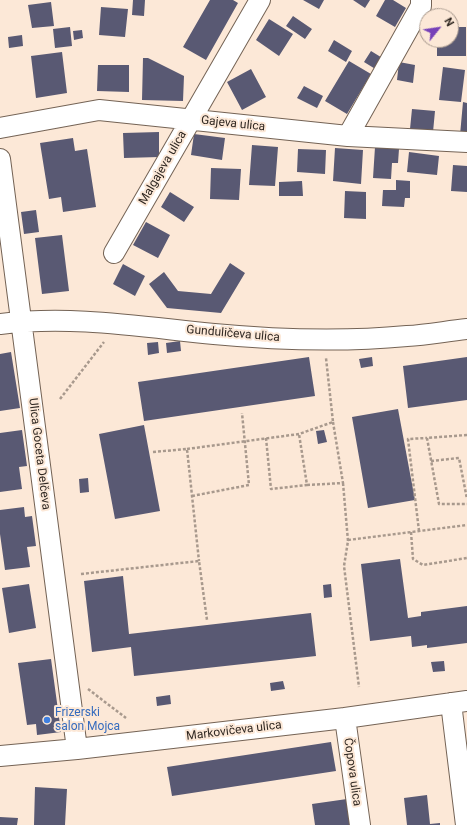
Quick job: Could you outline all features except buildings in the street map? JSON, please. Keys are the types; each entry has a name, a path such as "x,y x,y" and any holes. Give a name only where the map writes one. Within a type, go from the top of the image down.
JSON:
{"street":[{"name":"Malgajeva ulica","path":"114,253 260,0"},
{"path":"348,136 421,6 422,0"},
{"name":"Gajeva ulica","path":"0,128 99,110 348,136 467,142"},
{"name":"Ulica Goceta Delčeva","path":"0,159 77,749"},
{"name":"Gunduličeva ulica","path":"0,324 22,321 120,323 214,334 296,339 359,339 408,336 467,329"},
{"path":"459,702 466,825"},
{"name":"Markovičeva ulica","path":"0,756 77,749 344,718 459,702"},
{"name":"Čopova ulica","path":"344,718 360,825"}],"path":[{"path":"60,399 105,341"},
{"path":"325,350 333,422 344,483 348,540 344,566 360,687"},
{"path":"192,496 249,485 242,413"},
{"path":"153,452 299,434 333,422"},
{"path":"299,434 307,485"},
{"path":"420,531 408,439 467,435"},
{"path":"266,438 271,489 344,483"},
{"path":"427,438 439,504 467,504"},
{"path":"187,448 199,561 208,620"},
{"path":"431,461 459,458 467,500"},
{"path":"348,540 467,525"},
{"path":"411,532 414,559 423,564 467,558"},
{"path":"81,574 199,561"},
{"path":"84,686 126,718"}],"place":[{"name":"Frizerski salon Mojca","path":"47,720"}]}
